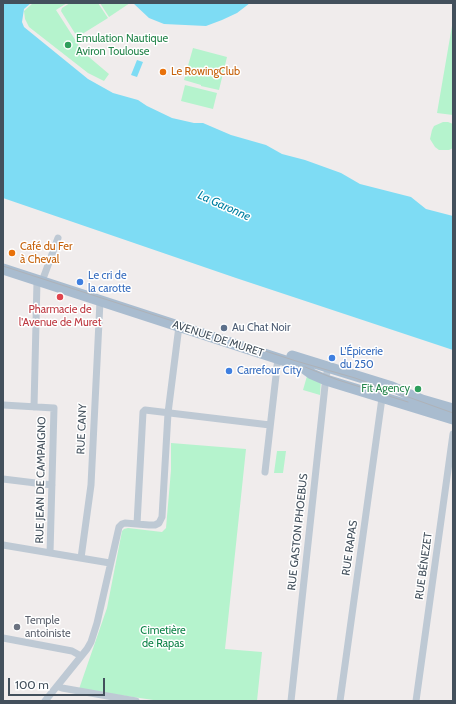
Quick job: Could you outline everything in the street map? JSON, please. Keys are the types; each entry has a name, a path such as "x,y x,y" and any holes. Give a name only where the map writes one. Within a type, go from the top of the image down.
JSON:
{"main road":[{"name":"AVENUE DE MURET","path":"3,263 40,279 100,301 301,366 312,374 326,380 453,419"},
{"name":"AVENUE DE MURET","path":"3,269 329,366 392,387 422,400 453,409"}],"street":[{"path":"3,405 34,407 40,279 58,238"},
{"name":"RUE CANY","path":"81,558 90,485 100,301"},
{"path":"45,701 91,642 119,527 125,523 155,525 162,517 168,413 179,326"},
{"path":"265,472 278,358"},
{"name":"RUE GASTON PHOEBUS","path":"291,701 326,380 329,366"},
{"name":"RUE RAPAS","path":"340,701 382,398"},
{"name":"RUE JEAN DE CAMPAIGNO","path":"34,407 54,408 50,553"},
{"path":"137,524 143,412 145,410 270,425"},
{"name":"RUE BÉNEZET","path":"416,701 453,434"},
{"path":"3,479 52,484"},
{"path":"3,545 110,563"},
{"path":"3,638 72,651 81,656"},
{"path":"57,686 121,700 136,701"}],"green space":[{"path":"33,3 67,3 56,10 83,52 109,74 104,81 88,73 29,27 25,19 24,11"},
{"path":"70,3 98,3 108,18 79,36 76,35 61,11 62,8"},
{"path":"100,3 130,3 109,17"},
{"path":"453,20 453,115 437,113"},
{"path":"193,48 227,57 219,90 184,80"},
{"path":"185,85 217,93 213,109 181,101"},
{"path":"443,122 453,124 453,148 449,150 439,150 430,139 434,126"},
{"path":"307,376 321,381 320,395 303,390"},
{"name":"Cimetière de Rapas","path":"171,443 246,449 225,649 262,652 257,701 160,701 79,689 107,608 122,531 128,528 162,532 166,528 171,470"},
{"path":"277,451 286,451 283,473 274,473"}],"water":[{"name":"La Garonne","path":"3,3 31,3 24,9 22,22 24,27 88,79 113,93 138,100 172,118 194,123 203,123 231,135 266,145 282,154 305,160 341,173 360,184 411,197 426,209 453,216 453,350 236,278 3,198"},
{"path":"133,3 250,3 237,13 206,26 164,24 149,18"},
{"path":"137,60 143,62 137,77 131,75"}],"tram line":[{"path":"3,266 296,361 355,378 453,413"},
{"path":"305,367 338,380 408,402"}],"place":[{"name":"Emulation Nautique Aviron Toulouse","path":"68,45"},
{"name":"Le RowingClub","path":"163,72"},
{"name":"Café du Fer à Cheval","path":"12,253"},
{"name":"Le cri de la carotte","path":"80,282"},
{"name":"Pharmacie de l'Avenue de Muret","path":"60,297"},
{"name":"Au Chat Noir","path":"224,328"},
{"name":"L'Épicerie du 250","path":"332,358"},
{"name":"Carrefour City","path":"229,371"},
{"name":"Fit Agency","path":"418,389"},
{"name":"Temple antoiniste","path":"17,627"}]}
